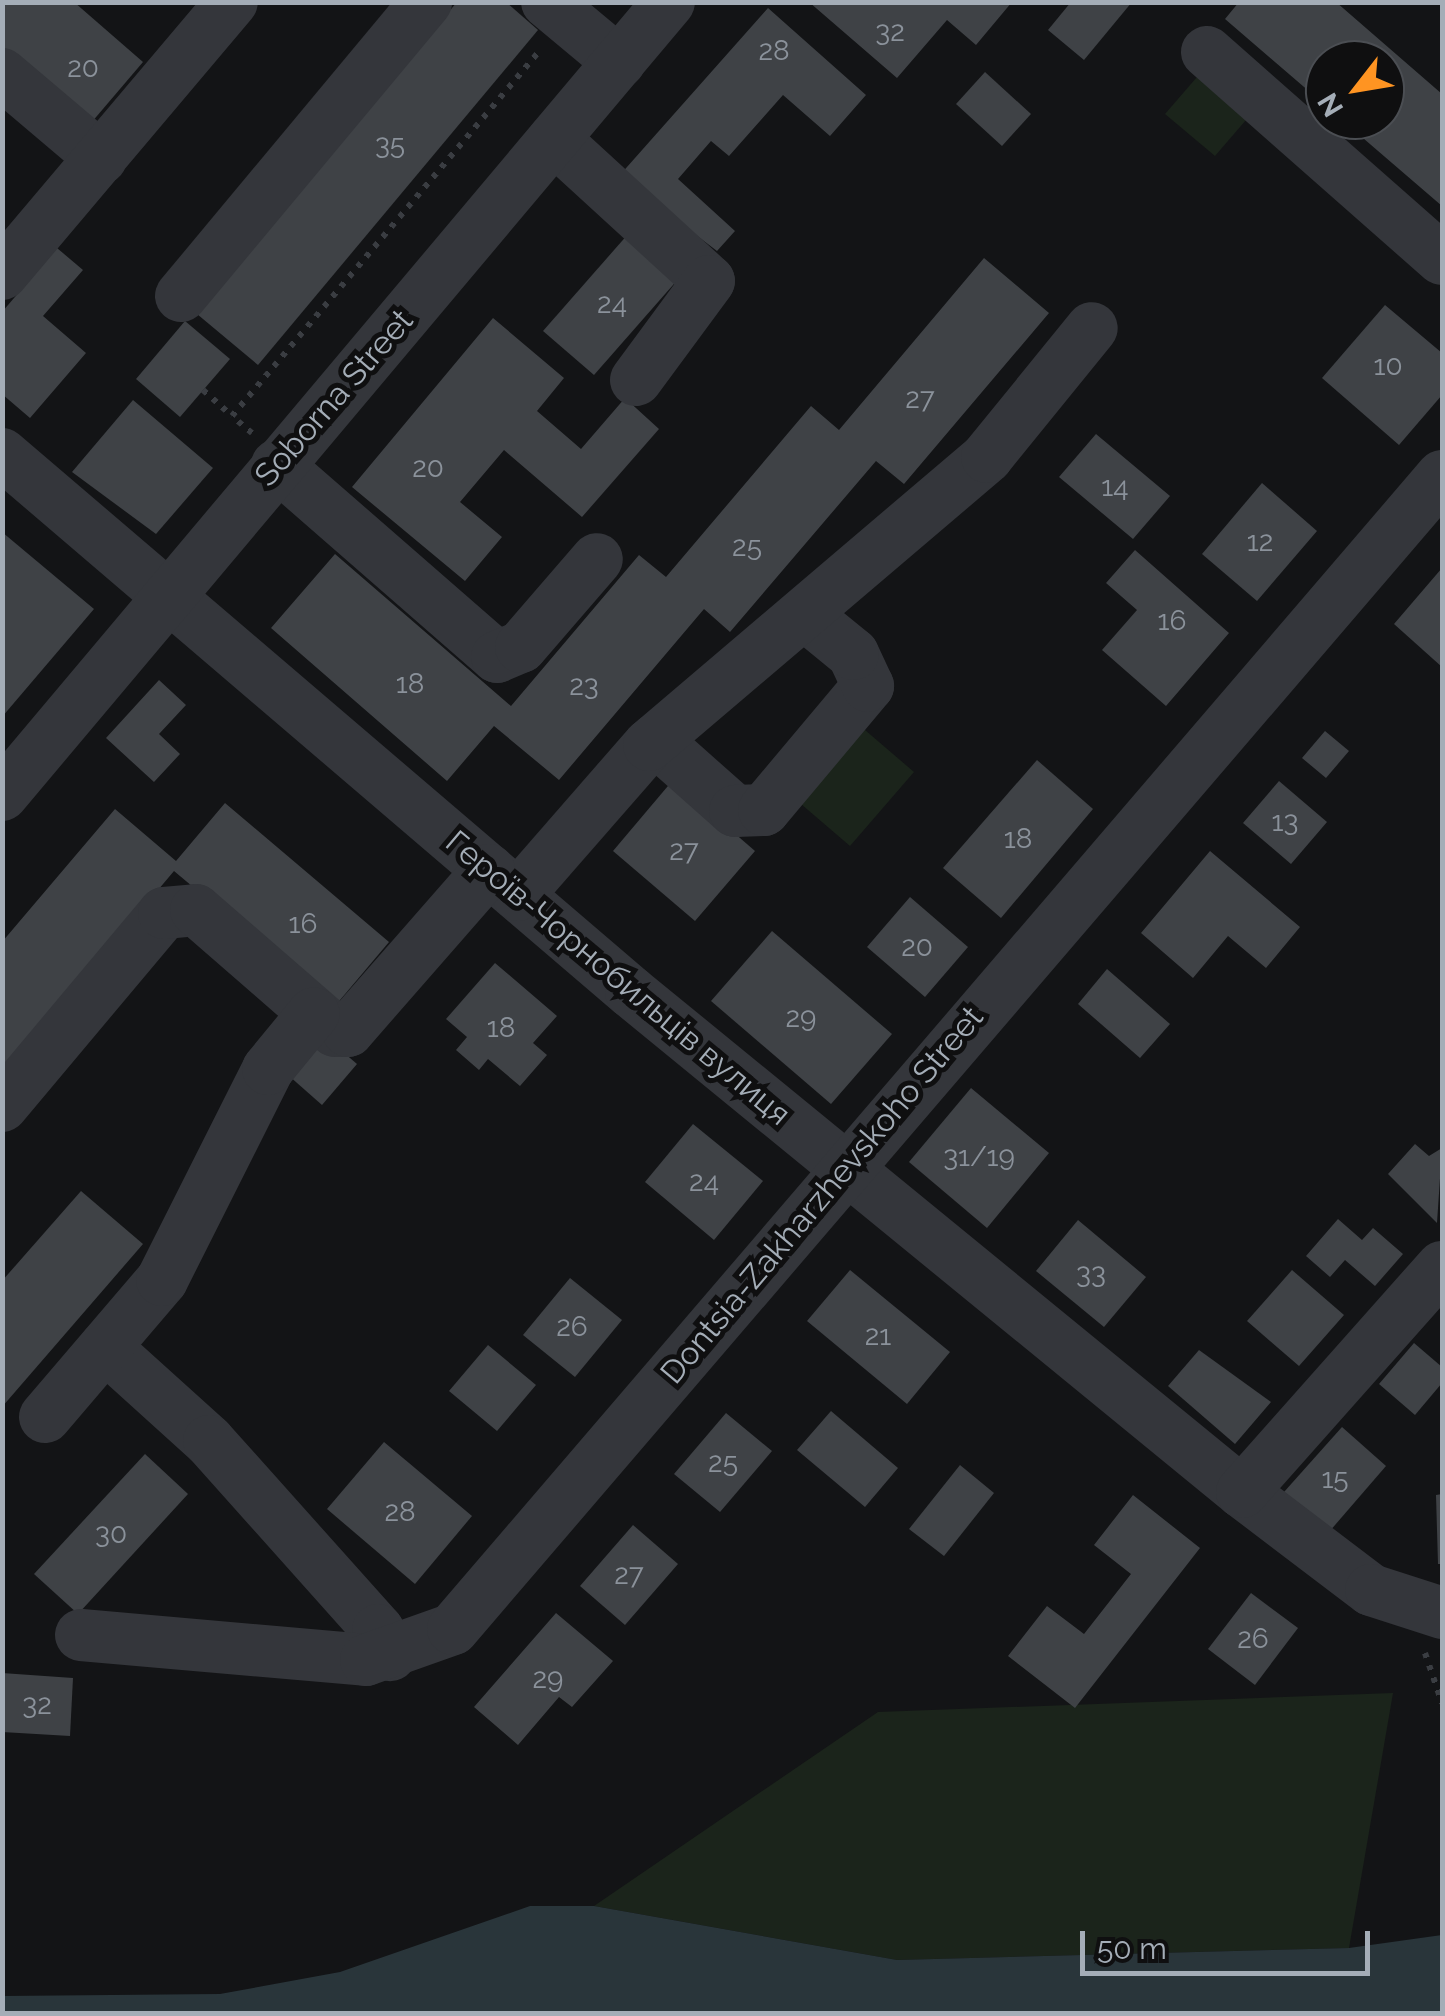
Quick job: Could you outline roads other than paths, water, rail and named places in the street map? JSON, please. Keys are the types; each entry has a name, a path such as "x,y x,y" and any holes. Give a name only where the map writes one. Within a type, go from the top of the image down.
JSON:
{"street":[{"path":"2,274 232,2"},
{"name":"Soborna Street","path":"2,795 270,453 554,139 669,2"},
{"path":"181,296 422,4"},
{"path":"552,24 619,62"},
{"path":"1206,52 1442,259"},
{"path":"2,74 101,158"},
{"path":"554,139 708,281 636,380"},
{"path":"2,1106 164,913 181,906 335,1031 359,1023 655,740 987,457 1092,328"},
{"path":"270,453 497,657 520,646 596,559"},
{"name":"Героїв-Чорнобильців вулиця","path":"2,454 843,1167 1242,1492 1371,1590 1442,1612"},
{"name":"Dontsia-Zakharzhevskoho Street","path":"80,1635 390,1655 453,1629 484,1599 843,1167 1442,476"},
{"path":"655,740 735,811 764,810 868,686 853,654 804,614"},
{"path":"45,1417 162,1280 268,1069 314,1013"},
{"path":"1242,1492 1442,1267"},
{"path":"105,1347 208,1441 390,1655"}]}
